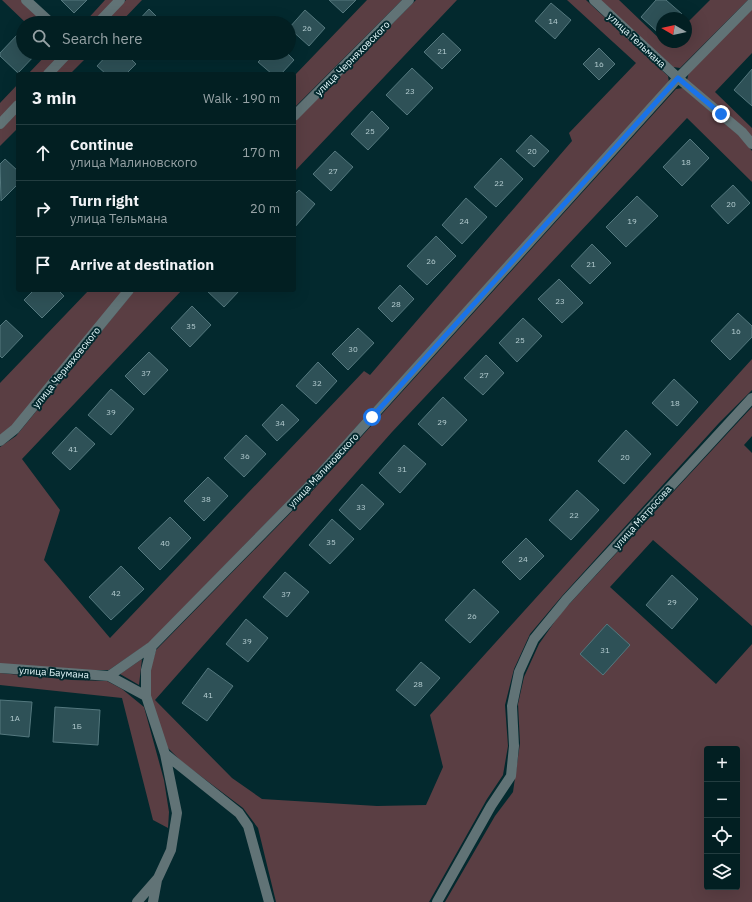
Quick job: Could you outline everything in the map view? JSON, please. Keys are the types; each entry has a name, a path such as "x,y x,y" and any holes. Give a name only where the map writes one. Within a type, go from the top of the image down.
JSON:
{"street":[{"path":"26,0 43,16"},
{"path":"105,16 120,0"},
{"name":"улица Черняховского","path":"296,114 409,0"},
{"name":"улица Тельмана","path":"594,0 678,78 742,132 752,144"},
{"name":"улица Малиновского","path":"109,676 152,646 312,483 678,78 752,3"},
{"path":"50,72 61,60"},
{"path":"0,124 16,107"},
{"name":"улица Черняховского","path":"0,441 15,429 127,292"},
{"name":"улица Матросова","path":"437,902 491,806 510,776 514,746 512,706 519,672 534,639 566,600 752,398"},
{"path":"152,646 146,670 146,696 165,754 176,813 170,850 158,878 153,902"},
{"name":"улица Баумана","path":"0,668 109,676"},
{"path":"109,676 146,696"},
{"path":"165,754 238,813 248,826 269,902"},
{"path":"137,902 158,878"}],"shaded area":[{"path":"2,0 21,0 38,16 19,16"},
{"path":"105,0 116,0 100,16 90,16"},
{"path":"126,0 142,0 127,16 110,16"},
{"path":"367,0 402,0 296,106 296,74"},
{"path":"416,0 457,0 296,170 296,120"},
{"path":"567,0 586,0 668,76 669,82 309,479 150,642 109,670 78,670 0,664 0,447 16,436 133,292 180,292 22,459 60,510 44,560 110,638 364,371 370,375 572,141 569,133 636,63"},
{"path":"599,0 619,0 656,35 656,48 692,48 692,18 710,0 748,0 680,68 673,67"},
{"path":"752,8 752,53 715,92 752,128 752,140 687,80 689,72"},
{"path":"41,60 58,60 46,72 30,72"},
{"path":"67,60 84,60 72,72 56,72"},
{"path":"16,86 16,103 0,119 0,103"},
{"path":"683,88 740,136 752,151 752,182 687,118 392,432 155,700 232,778 262,799 377,806 426,805 443,767 430,715 752,359 752,390 719,423 562,596 530,634 514,669 505,705 508,746 503,775 487,799 429,902 276,902 258,828 243,808 182,762 167,747 150,696 150,670 156,650 315,488 676,89"},
{"path":"16,113 16,130 0,146 0,129"},
{"path":"87,292 122,292 12,427 0,436 0,383"},
{"path":"752,407 752,436 744,445 752,453 752,626 653,540 610,587 716,684 752,644 752,902 445,902 495,816 513,792 520,743 518,704 524,677 539,644 560,614"},
{"path":"142,659 139,685 120,674"},
{"path":"0,673 72,680 107,681 122,689 144,707 164,780 169,812 168,828 153,820 122,698 0,685"}],"building":[{"path":"61,0 87,0 74,13"},
{"path":"329,0 356,0 343,13"},
{"path":"656,0 666,0 680,12 656,12 656,31 641,17"},
{"path":"551,3 571,20 555,39 535,21"},
{"path":"149,9 156,16 142,16"},
{"path":"305,10 325,28 309,46 296,34 296,20"},
{"path":"443,33 461,50 442,69 424,52"},
{"path":"16,36 16,60 30,60 19,72 17,72 0,56 0,53"},
{"path":"599,48 615,64 599,80 583,64"},
{"path":"103,60 132,60 136,64 128,72 104,72 97,66"},
{"path":"260,60 294,60 283,72 270,72 258,62"},
{"path":"412,68 433,88 407,115 386,95"},
{"path":"752,69 752,106 734,90"},
{"path":"372,111 389,128 368,150 351,134"},
{"path":"531,135 549,151 534,167 516,151"},
{"path":"690,139 709,158 682,186 663,167"},
{"path":"335,151 353,167 331,191 313,174"},
{"path":"501,158 523,179 496,207 474,187"},
{"path":"5,159 16,169 16,186 1,201 0,164"},
{"path":"733,185 750,203 728,224 711,206"},
{"path":"299,190 315,204 296,226 296,193"},
{"path":"637,196 658,216 626,247 606,227"},
{"path":"466,198 487,217 462,244 442,225"},
{"path":"436,236 456,256 427,285 407,266"},
{"path":"592,244 611,263 590,284 571,266"},
{"path":"559,279 583,303 562,323 538,299"},
{"path":"400,285 414,299 392,322 378,308"},
{"path":"32,292 60,292 64,296 42,318 24,300"},
{"path":"208,292 238,292 224,307"},
{"path":"192,306 211,325 190,347 171,328"},
{"path":"738,313 752,326 752,337 730,360 711,341"},
{"path":"523,318 542,336 517,362 499,343"},
{"path":"6,320 23,336 2,358 0,356 0,326"},
{"path":"358,328 374,343 348,370 332,354"},
{"path":"149,352 168,370 144,395 125,376"},
{"path":"486,355 504,373 483,395 464,378"},
{"path":"318,362 337,381 316,404 296,386"},
{"path":"674,379 698,402 677,426 652,403"},
{"path":"111,389 134,409 111,435 88,415"},
{"path":"443,397 467,420 442,446 418,424"},
{"path":"282,404 299,420 277,441 262,425"},
{"path":"76,427 95,444 70,470 52,453"},
{"path":"626,430 651,454 624,484 598,461"},
{"path":"246,435 266,454 244,477 224,458"},
{"path":"404,445 426,464 400,493 379,473"},
{"path":"208,477 228,496 204,521 184,501"},
{"path":"362,484 384,504 360,530 339,510"},
{"path":"577,490 599,510 571,540 549,520"},
{"path":"170,517 191,538 160,570 138,548"},
{"path":"332,519 354,539 330,564 309,545"},
{"path":"526,538 544,556 520,580 502,562"},
{"path":"121,566 144,589 111,620 89,597"},
{"path":"285,572 309,592 287,617 263,597"},
{"path":"672,575 698,599 672,629 646,605"},
{"path":"474,589 499,612 470,643 445,620"},
{"path":"246,619 268,638 248,662 226,644"},
{"path":"607,624 630,645 603,675 580,654"},
{"path":"421,662 440,678 415,706 396,690"},
{"path":"208,668 233,686 207,721 182,703"},
{"path":"0,700 32,702 29,737 0,734"},
{"path":"55,707 100,710 98,745 53,742"}],"route":[{"path":"372,417 678,78 721,114"}]}
